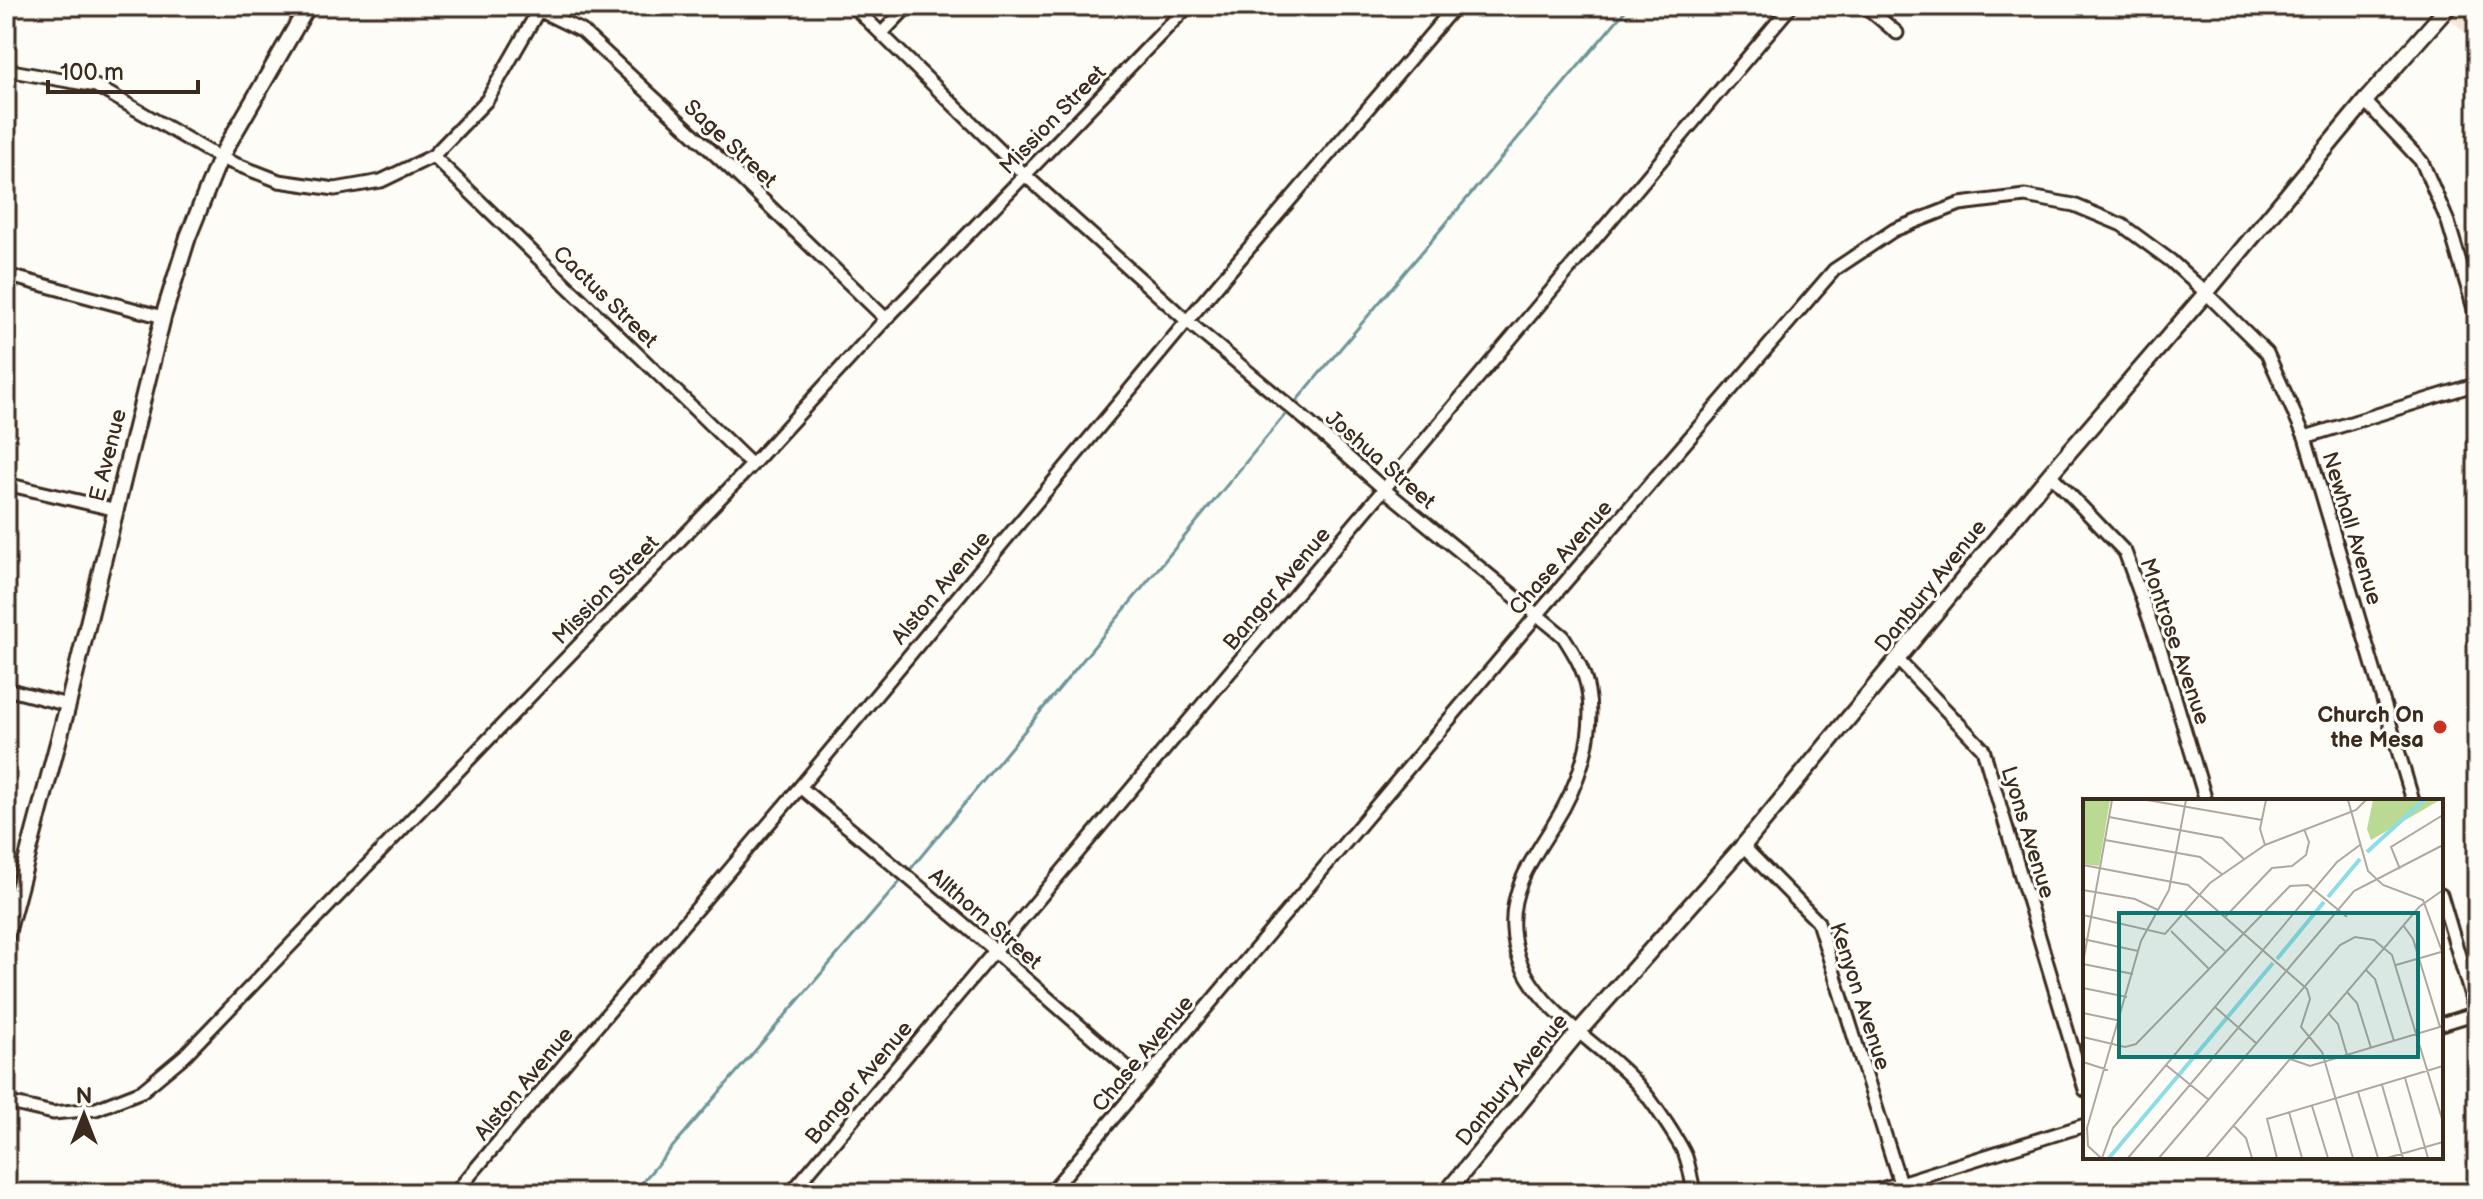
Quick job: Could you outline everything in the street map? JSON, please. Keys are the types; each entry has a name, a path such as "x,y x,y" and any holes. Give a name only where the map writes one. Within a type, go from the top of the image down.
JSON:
{"street":[{"name":"E Avenue","path":"6,937 11,900 68,705 163,317 188,237 220,158 308,6"},
{"name":"Joshua Street","path":"853,6 1026,176 1187,321 1563,636 1580,664 1588,691 1590,718 1575,786 1520,878 1512,930 1517,954 1525,976 1551,1008 1580,1030 1643,1090 1685,1155 1694,1193"},
{"path":"882,33 908,6"},
{"name":"Mission Street","path":"6,1102 53,1113 96,1109 142,1091 184,1056 1188,6"},
{"name":"Alston Avenue","path":"455,1193 1455,6"},
{"name":"Bangor Avenue","path":"791,1193 1791,6"},
{"path":"1865,6 1897,33"},
{"name":"Danbury Avenue","path":"1446,1193 1580,1030 1743,846 2050,474 2449,6"},
{"path":"6,70 96,86 220,158 279,181 335,189 381,181 433,156 487,100 540,8"},
{"name":"Sage Street","path":"540,8 582,31 886,319"},
{"path":"2365,101 2422,162 2448,222 2477,319"},
{"name":"Cactus Street","path":"433,156 752,465"},
{"name":"Chase Avenue","path":"1050,1193 1538,614 1834,270 1894,230 1960,204 2025,196 2074,205 2122,225 2171,261 2206,293"},
{"path":"6,275 163,317"},
{"name":"Newhall Avenue","path":"2206,293 2267,353 2305,437 2412,799"},
{"path":"2305,437 2477,384"},
{"name":"Montrose Avenue","path":"2050,474 2125,552 2162,654 2205,799"},
{"path":"6,484 117,510"},
{"name":"Lyons Avenue","path":"1898,660 1983,749 2083,1083"},
{"path":"6,689 68,705"},
{"name":"Allthorn Street","path":"800,787 990,946 1144,1082"},
{"name":"Kenyon Avenue","path":"1743,846 1818,922 1900,1183"},
{"path":"2443,902 2477,1014 2443,1023"},
{"path":"1868,1193 2083,1126"}],"shaded area":[{"path":"2464,6 2477,6 2477,44 2451,19"}],"waterway":[{"path":"1293,405 1629,6"},
{"path":"909,871 1288,411"},
{"path":"633,1193 904,877"}],"place":[{"name":"Church On the Mesa","path":"2440,727"}]}
